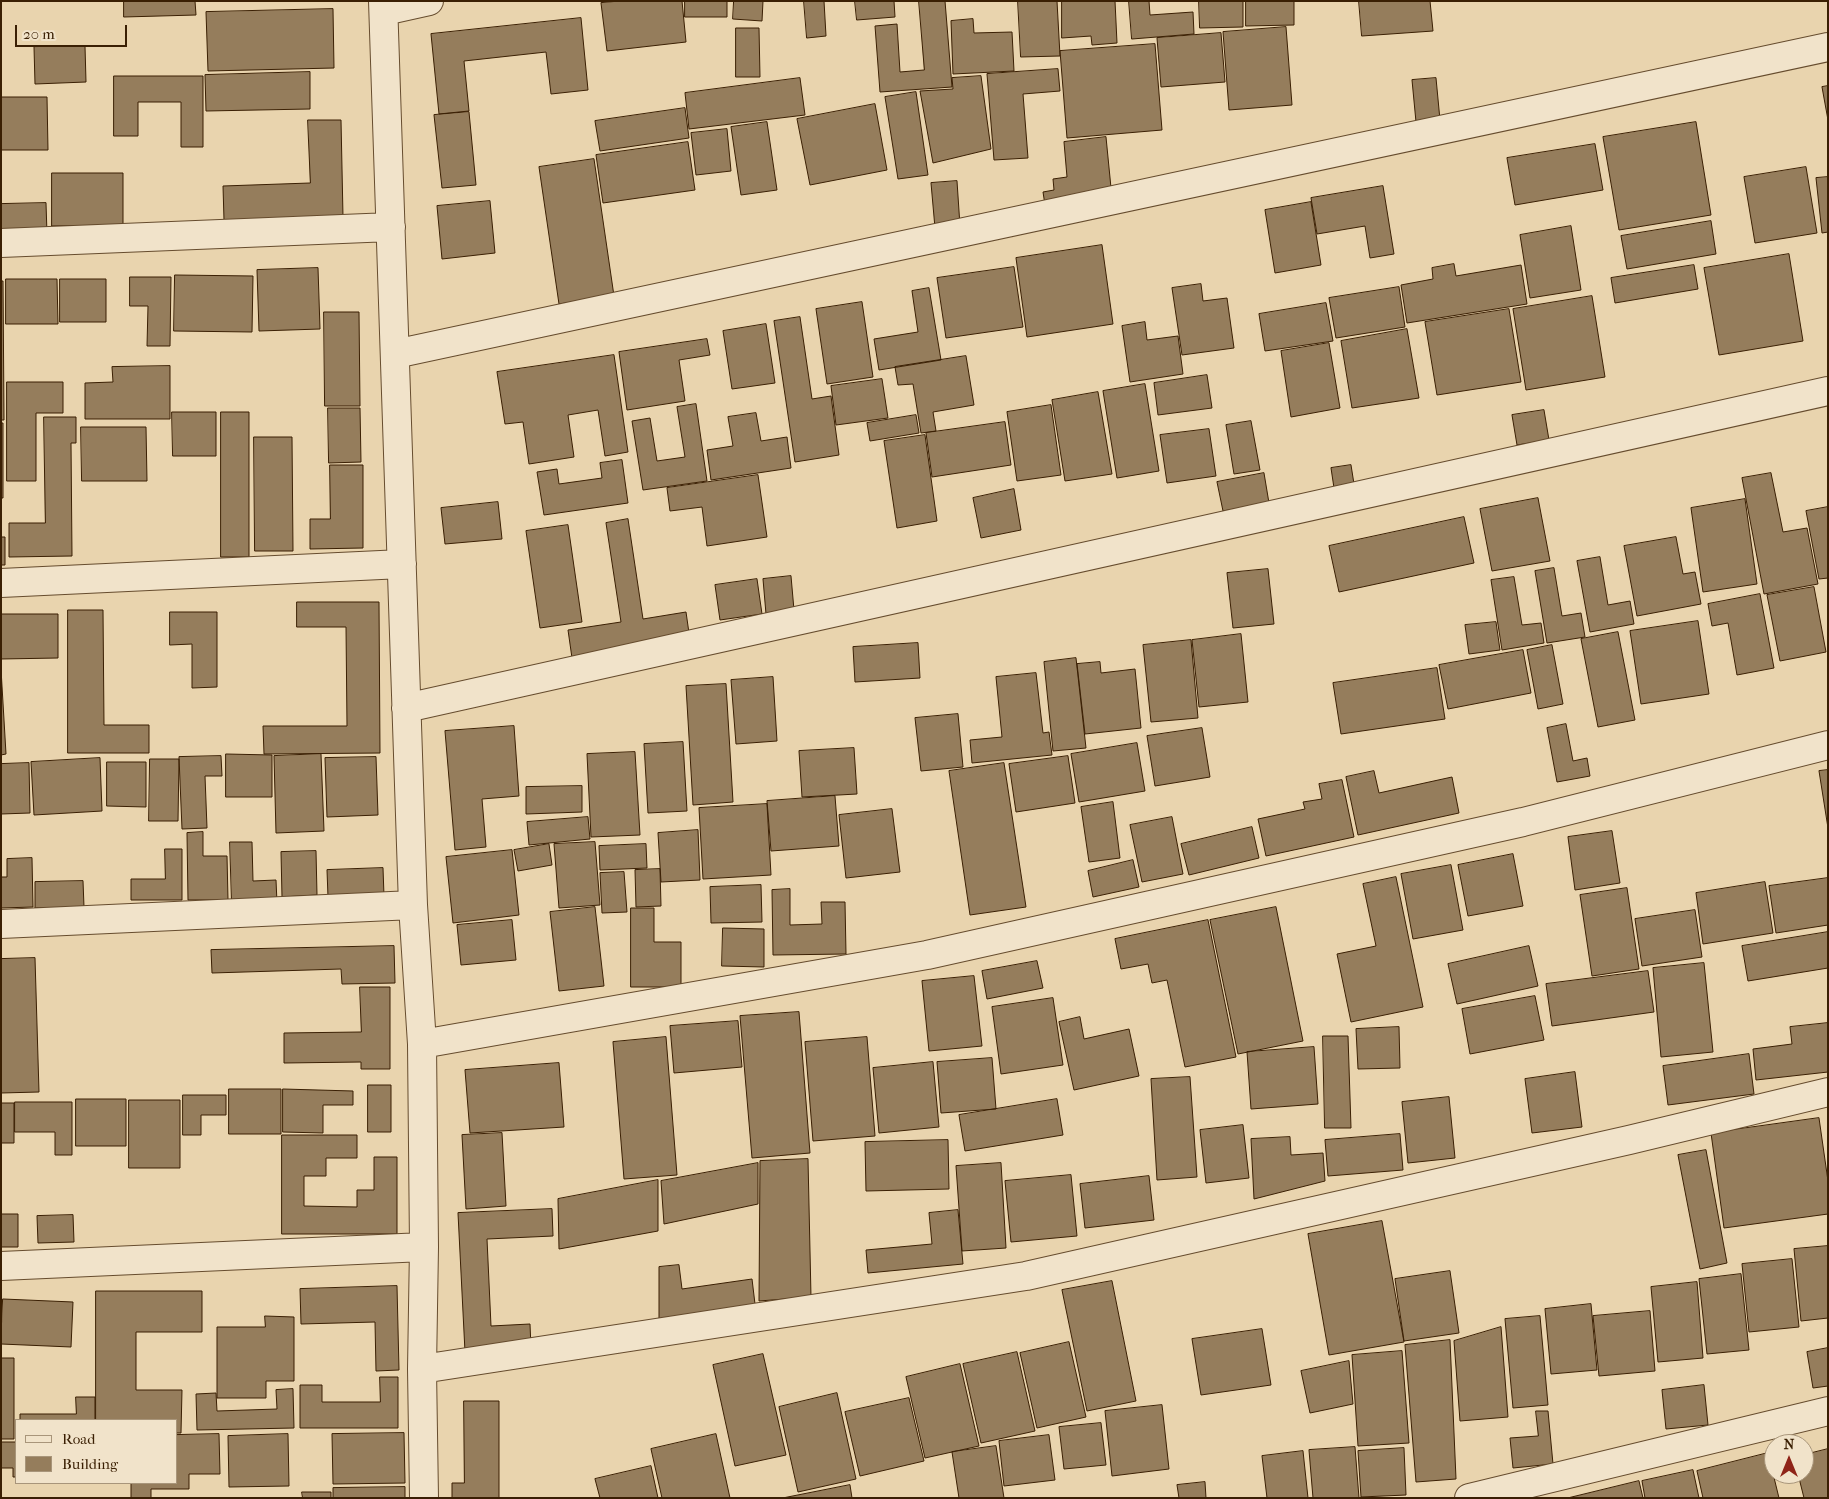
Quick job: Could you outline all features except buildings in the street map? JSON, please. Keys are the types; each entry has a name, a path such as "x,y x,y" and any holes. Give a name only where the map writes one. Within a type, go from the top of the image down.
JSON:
{"street":[{"path":"424,1498 422,1044 413,905 383,6 429,1"},
{"path":"395,354 1828,47"},
{"path":"1,244 391,227"},
{"path":"406,708 1828,391"},
{"path":"1,583 402,564"},
{"path":"422,1044 927,955 1523,822 1828,745"},
{"path":"1,924 413,905"},
{"path":"422,1369 1026,1276 1619,1142 1828,1092"},
{"path":"1,1266 424,1247"},
{"path":"1468,1498 1828,1411"}]}
